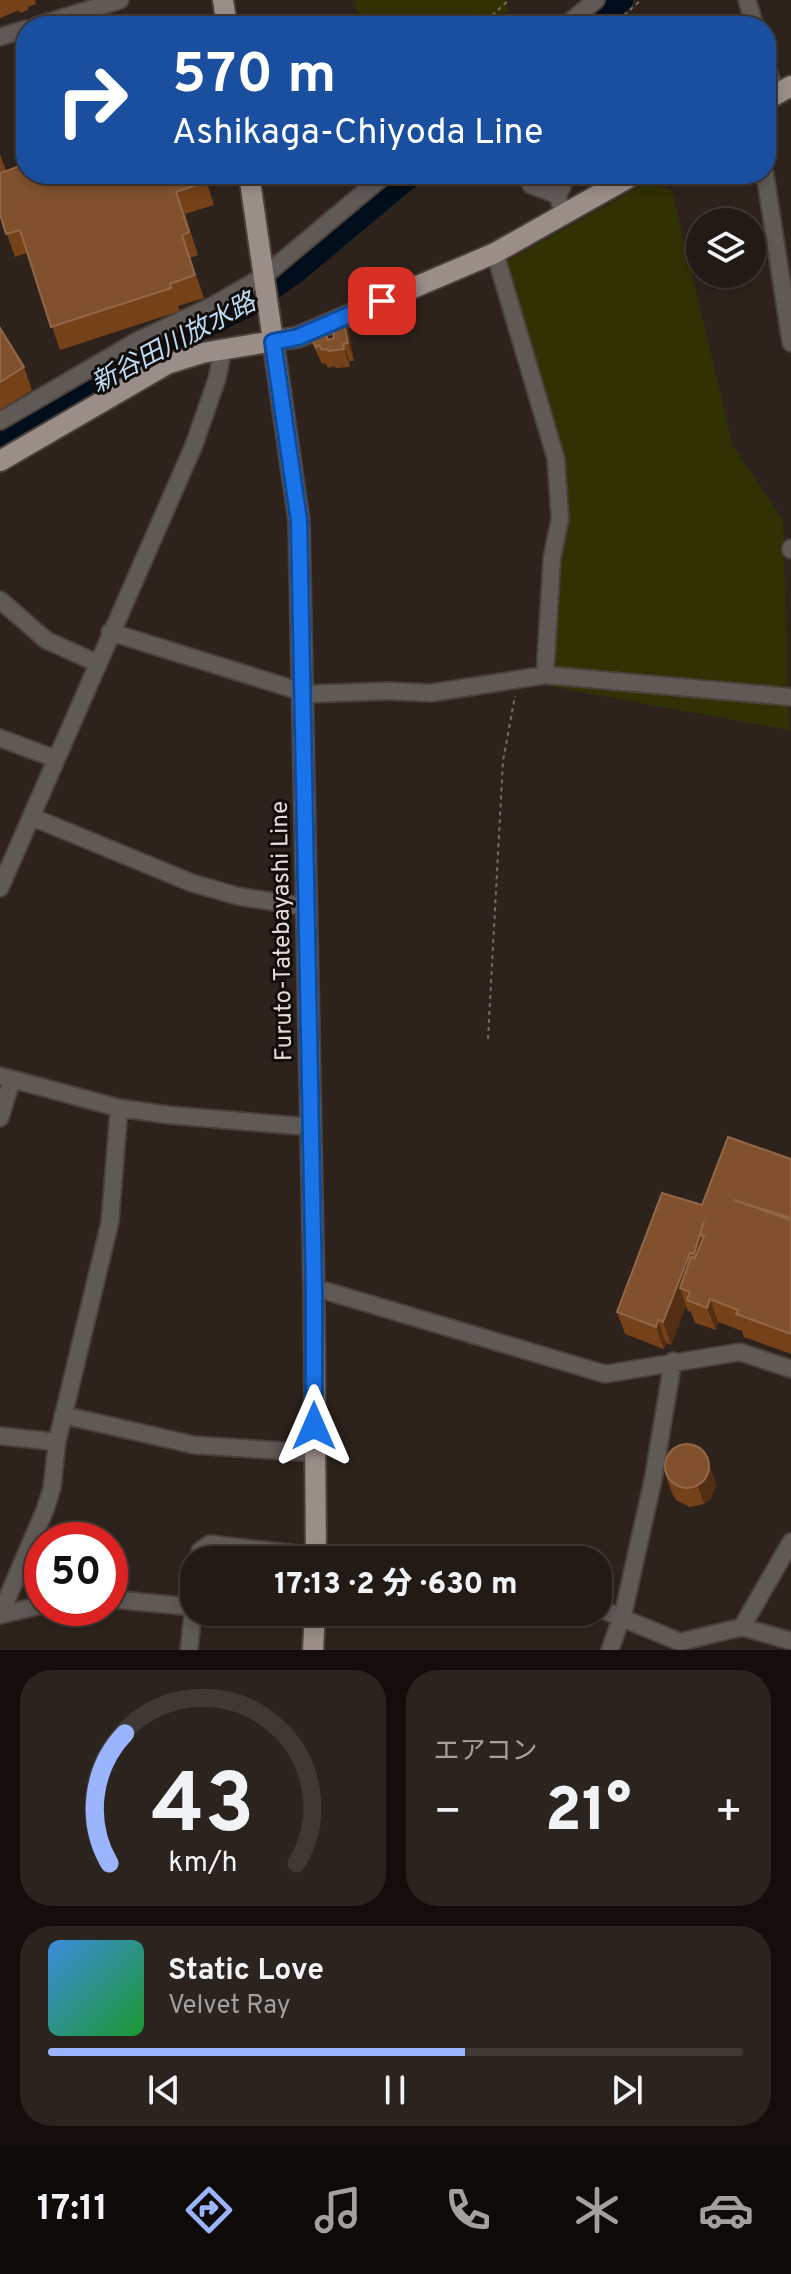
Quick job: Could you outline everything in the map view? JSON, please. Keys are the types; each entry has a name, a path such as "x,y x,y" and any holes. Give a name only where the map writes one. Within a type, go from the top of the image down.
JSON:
{"main road":[{"path":"251,184 265,278"},
{"path":"0,461 167,364 184,357 298,337 495,253 560,205 611,184"},
{"name":"Furuto-Tatebayashi Line","path":"265,278 299,521 314,1291 316,1546"},
{"path":"313,1650 314,1626"}],"street":[{"path":"68,16 120,0"},
{"path":"577,16 596,0"},
{"path":"0,421 139,340 265,278 374,184"},
{"path":"530,184 560,205 562,184"},
{"path":"767,184 791,343"},
{"path":"495,253 556,459 560,519 552,558 545,675"},
{"path":"0,888 194,445 217,379 223,349"},
{"path":"0,600 46,640 97,663"},
{"path":"110,632 309,694 431,693 545,675 791,697"},
{"path":"0,738 56,759"},
{"path":"32,817 192,883 237,896 306,907"},
{"path":"0,1118 6,1077 119,1108 210,1120 311,1127"},
{"path":"0,1615 49,1499 63,1415 108,1234 114,1196 119,1108"},
{"path":"314,1291 326,1291 605,1374 740,1352 791,1369"},
{"path":"610,1650 621,1618 653,1480 673,1361"},
{"path":"63,1415 194,1445 314,1453"},
{"path":"0,1436 57,1442"},
{"path":"742,1627 791,1542"},
{"path":"128,1600 180,1604"},
{"path":"0,1615 24,1609"},
{"path":"612,1614 680,1642 742,1627 791,1641"},
{"path":"189,1650 192,1626"}],"path":[{"path":"491,16 509,0"},
{"path":"623,16 641,0"},
{"path":"488,1039 503,761 518,679"}],"shaded area":[{"path":"354,0 506,0 509,12 491,16 359,16"},
{"path":"645,184 657,184 672,191 686,250 686,288 695,288 733,447 783,520 789,730 549,686 558,531 553,447 499,268"}],"building":[{"path":"16,167 16,184 200,184 176,192 189,232 182,235 195,275 170,284 171,288 51,327 20,230 6,234 0,214 0,173"},
{"path":"342,311 348,343 343,344 344,349 329,351 322,350 319,345 316,347 306,328 320,321 328,340 334,338 331,317 334,317 333,312"},
{"path":"0,328 24,367 0,382"},
{"path":"728,1137 791,1159 791,1218 734,1200 791,1220 791,1334 736,1314 738,1310 710,1299 707,1308 687,1300 690,1292 680,1288 691,1257 695,1258 704,1236 700,1235 704,1221 694,1254 690,1253 663,1322 658,1320 656,1327 617,1312 662,1193 702,1205"},
{"path":"687,1444 703,1450 709,1466 703,1482 687,1488 671,1482 665,1466 671,1450"}],"waterway":[{"name":"新谷田川放水路","path":"603,16 622,0"},
{"name":"新谷田川放水路","path":"0,439 136,360 248,306 296,272 401,184"}],"route":[{"path":"314,1426 299,521 273,342 298,337 382,301"}]}
